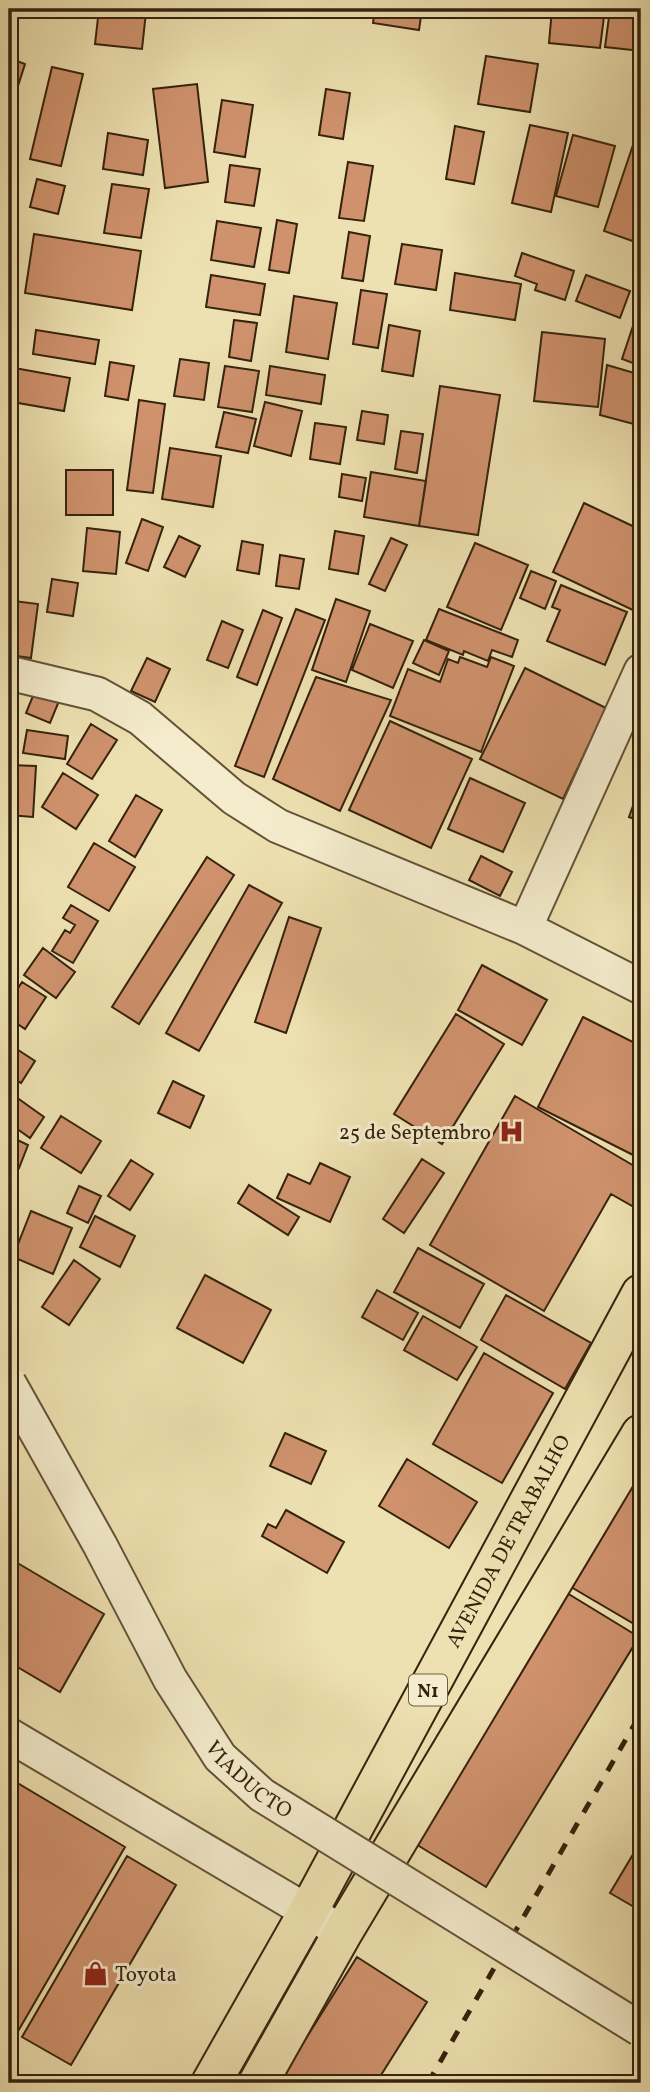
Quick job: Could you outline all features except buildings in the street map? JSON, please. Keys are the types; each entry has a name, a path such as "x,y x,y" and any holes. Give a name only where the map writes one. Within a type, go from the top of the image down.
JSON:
{"highway":[{"name":"AVENIDA DE TRABALHO","path":"211,2083 308,1912 641,1294"},
{"name":"N1","path":"258,2083 343,1932 641,1434"}],"street":[{"path":"524,928 641,671"},
{"path":"9,673 97,694 140,718 234,798 278,827 524,928 641,987"},
{"name":"VIADUCTO","path":"9,1382 100,1545 170,1679 220,1757 262,1795 641,2030"},
{"path":"9,1735 343,1932"}],"railway":[{"path":"428,2083 641,1713"}],"place":[{"name":"25 de Septembro","path":"511,1132"},
{"name":"Toyota","path":"95,1974"}]}
